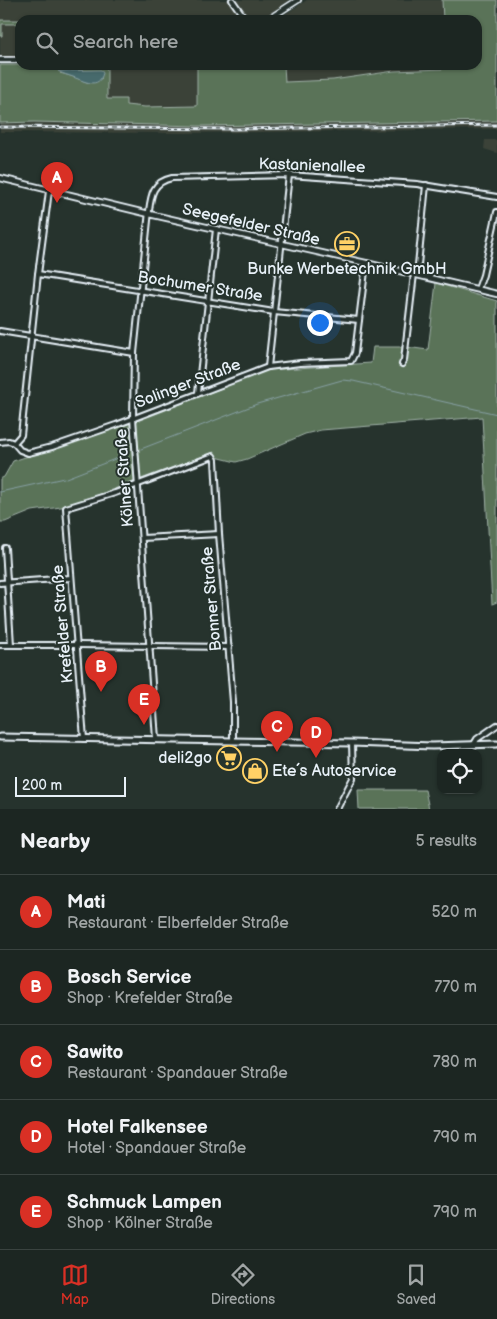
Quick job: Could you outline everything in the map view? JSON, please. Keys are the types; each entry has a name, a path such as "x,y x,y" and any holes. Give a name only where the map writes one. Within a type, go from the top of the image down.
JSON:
{"main road":[{"path":"0,737 432,746 497,744"}],"street":[{"path":"232,0 242,15"},
{"path":"275,15 298,0"},
{"path":"0,60 15,60"},
{"path":"268,366 289,175"},
{"name":"Kastanienallee","path":"148,214 150,197 156,186 172,178 289,175 426,185 497,197"},
{"name":"Seegefelder Straße","path":"0,178 49,191 497,294"},
{"path":"402,364 426,185"},
{"path":"0,442 9,441 14,443 21,434 49,191"},
{"path":"478,289 483,275 497,212"},
{"name":"Kölner Straße","path":"148,214 134,353 133,418 156,739"},
{"path":"198,393 216,229"},
{"path":"359,320 366,263"},
{"name":"Bochumer Straße","path":"38,274 274,312 359,320"},
{"name":"Solinger Straße","path":"14,443 20,450 28,453 82,437 268,366 351,361 355,353 359,320"},
{"path":"0,332 134,353"},
{"name":"Bonner Straße","path":"137,484 213,456 215,460 233,702 234,741"},
{"name":"Krefelder Straße","path":"84,739 66,508 137,484"},
{"path":"142,538 219,534"},
{"path":"4,548 11,645"},
{"path":"0,583 71,578"},
{"path":"0,645 229,646"},
{"path":"474,744 477,739 497,725"},
{"path":"337,809 352,778 352,743"}],"shaded area":[{"path":"0,0 290,0 268,15 15,15 15,58 0,58"},
{"path":"307,0 442,0 443,15 284,15"},
{"path":"107,70 197,70 198,106 145,107 126,105 126,99 106,99"},
{"path":"284,70 419,70 394,71 333,80 284,82"},
{"path":"497,121 497,129 184,133 0,132 0,123 34,122 200,126"},
{"path":"485,140 497,140 497,153 484,149"}],"green space":[{"path":"442,0 497,0 497,121 200,126 34,122 0,123 0,65 15,65 15,70 107,70 107,99 126,99 126,105 145,107 197,106 197,70 284,70 285,82 333,80 394,71 482,70 482,15 443,15","holes":["60,73 102,78 89,83 74,77"]},
{"path":"0,20 15,20 15,24 2,24 2,36 0,36"},
{"path":"436,283 497,301 497,602 492,604 482,417 321,430 305,434 236,462 216,457 214,452 68,506 32,511 5,522 0,522 0,479 4,477 13,461 140,420 268,370 371,363 373,347 406,347 428,350"},
{"path":"358,790 425,790 429,809 359,809"}],"water":[{"path":"101,70 103,73 101,78 95,83 86,82 58,71"}],"waterway":[{"path":"141,449 257,404 342,380 497,414"},
{"path":"66,478 128,454"},
{"path":"0,492 64,478"}],"railway":[{"path":"0,127 235,129 497,125"}],"place":[{"name":"Mati","path":"57,203"},
{"name":"Bunke Werbetechnik GmbH","path":"347,244"},
{"name":"Bosch Service","path":"101,692"},
{"name":"Schmuck Lampen","path":"144,725"},
{"name":"Sawito","path":"277,752"},
{"name":"deli2go","path":"229,758"},
{"name":"Hotel Falkensee","path":"316,758"},
{"name":"Ete´s Autoservice","path":"255,771"}]}
